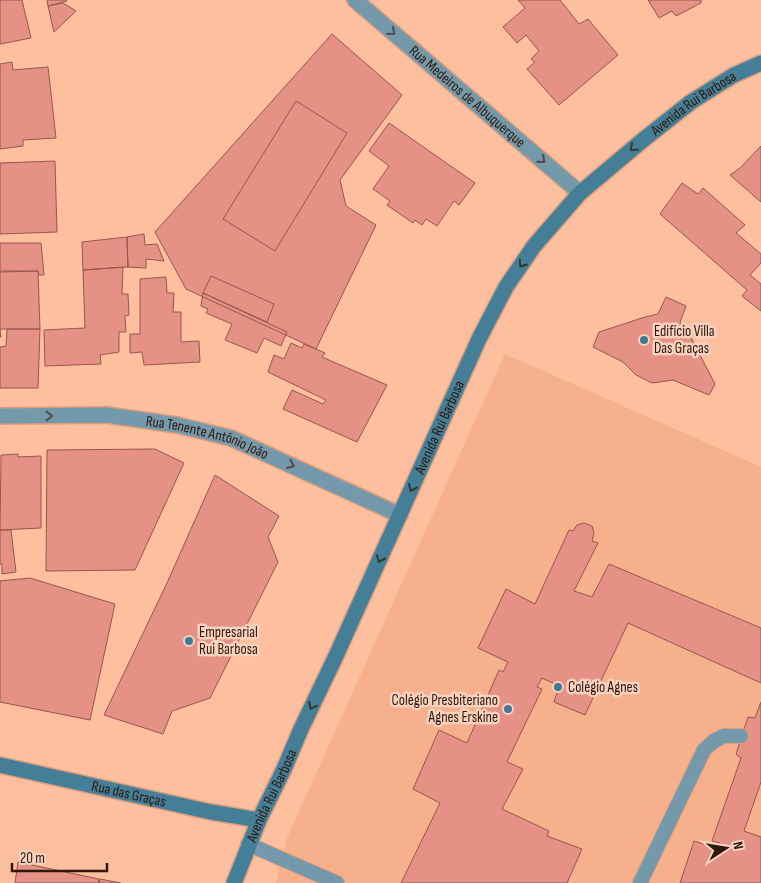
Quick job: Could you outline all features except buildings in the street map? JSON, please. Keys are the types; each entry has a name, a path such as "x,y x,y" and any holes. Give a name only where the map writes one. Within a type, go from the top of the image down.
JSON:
{"main road":[{"name":"Avenida Rui Barbosa","path":"234,883 248,844 335,658 479,339 506,287 534,246 580,193 691,102 734,75 761,63"},
{"name":"Rua das Graças","path":"0,764 212,812 259,820"}],"street":[{"name":"Rua Medeiros de Albuquerque","path":"355,0 580,193"},
{"name":"Rua Tenente Antônio João","path":"0,416 107,416 177,425 231,438 400,514"}],"lane":[{"path":"640,883 704,750 714,741 724,736 741,736"},
{"path":"248,844 337,883"}],"shaded area":[{"name":"Colégio Agnes","path":"505,354 761,467 761,883 276,883 287,838"}],"place":[{"name":"Edifício Villa Das Graças","path":"644,340"},
{"name":"Empresarial Rui Barbosa","path":"189,641"},
{"name":"Colégio Agnes","path":"558,687"},
{"name":"Colégio Presbiteriano Agnes Erskine","path":"508,709"}]}
